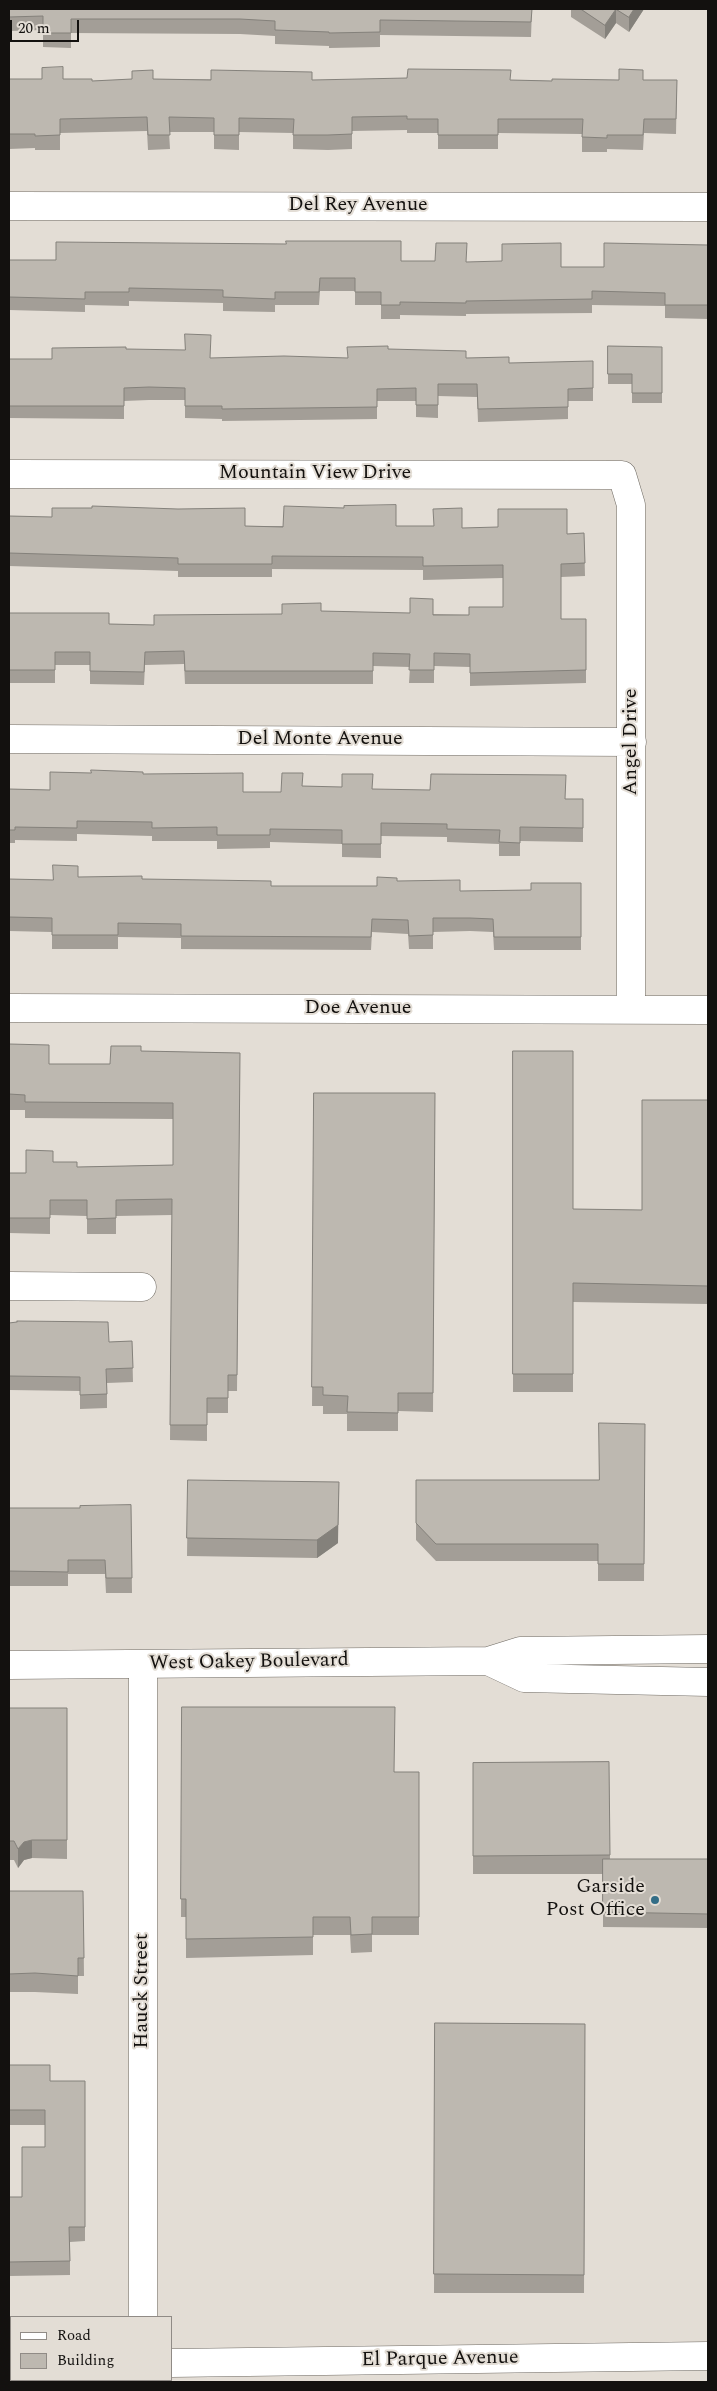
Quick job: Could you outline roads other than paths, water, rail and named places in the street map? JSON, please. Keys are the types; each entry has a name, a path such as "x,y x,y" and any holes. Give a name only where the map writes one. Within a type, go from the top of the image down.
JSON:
{"street":[{"name":"Del Rey Avenue","path":"9,206 708,207"},
{"name":"Mountain View Drive","path":"9,474 622,475"},
{"name":"Angel Drive","path":"622,475 631,505 631,1010"},
{"name":"Del Monte Avenue","path":"9,739 632,742"},
{"name":"Doe Avenue","path":"9,1008 708,1010"},
{"path":"9,1286 142,1287"},
{"name":"West Oakey Boulevard","path":"9,1665 488,1661 520,1651 708,1649"},
{"name":"West Oakey Boulevard","path":"488,1661 524,1678 708,1682"},
{"name":"Hauck Street","path":"143,1664 143,2316"},
{"name":"El Parque Avenue","path":"172,2363 708,2356"}],"place":[{"name":"Garside Post Office","path":"655,1900"}]}
